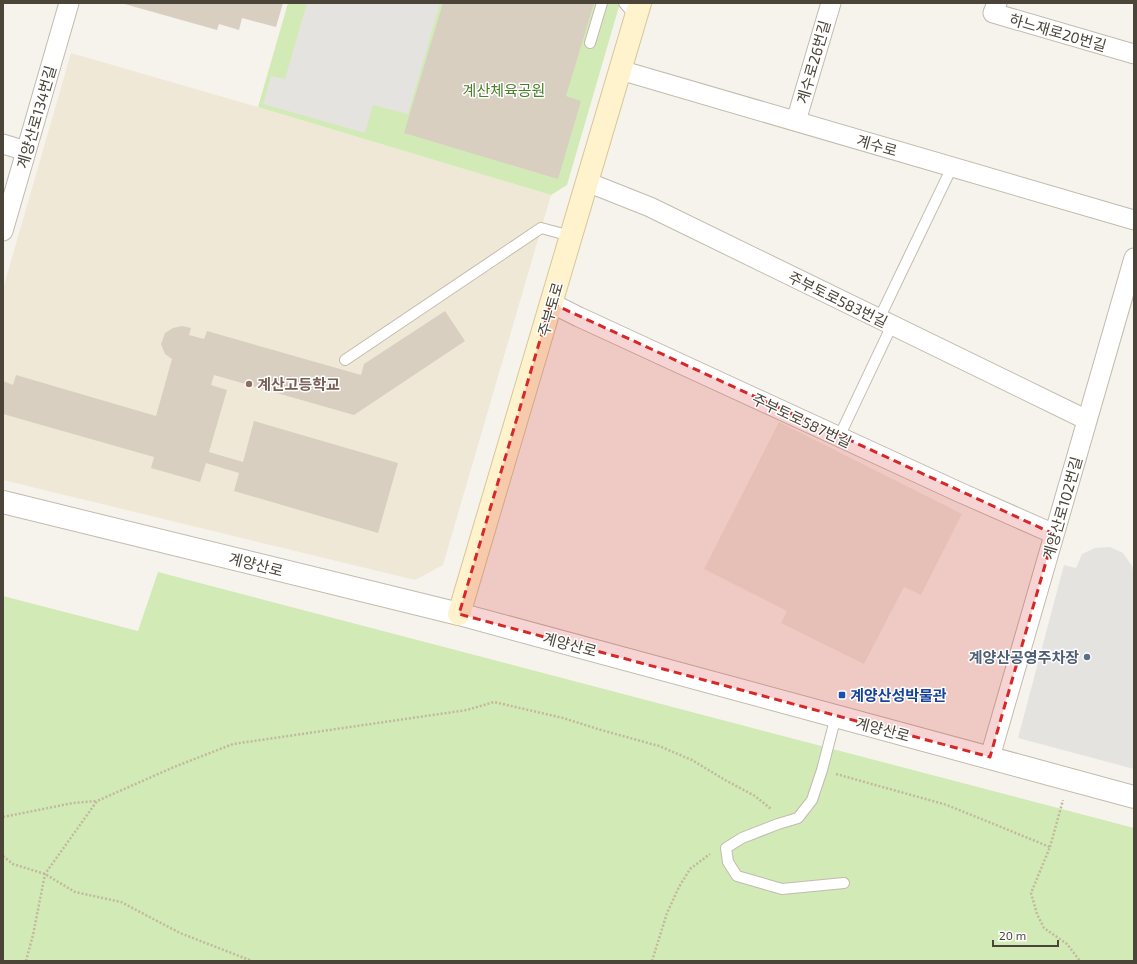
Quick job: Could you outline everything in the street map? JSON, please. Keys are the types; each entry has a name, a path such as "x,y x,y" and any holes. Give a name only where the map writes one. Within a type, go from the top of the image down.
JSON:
{"main road":[{"name":"주부토로","path":"459,614 620,70 633,8"}],"street":[{"name":"계양산로134번길","path":"3,231 69,3"},
{"name":"계수로26번길","path":"796,121 831,3"},
{"name":"하느재로20번길","path":"996,3 993,14 1134,54"},
{"name":"계수로","path":"620,70 1134,220"},
{"path":"3,144 26,151"},
{"name":"주부토로583번길","path":"587,182 650,207 1087,420"},
{"name":"계양산로102번길","path":"990,758 1134,258"},
{"name":"주부토로587번길","path":"551,303 952,489 1054,534"},
{"name":"계양산로","path":"3,502 459,614 1134,797"}],"lane":[{"path":"590,43 602,3"},
{"path":"839,437 885,322 952,167"},
{"path":"345,360 541,228 571,236"},
{"path":"836,716 822,770 812,800 798,818 742,838 726,848 728,862 737,876 782,889 844,882"}],"path":[{"path":"3,817 73,803 97,801 174,766 233,744 467,710 494,702 563,718 659,746 692,760 755,796 772,810 798,818"},
{"path":"822,770 947,805 1050,847"},
{"path":"1069,779 1050,847 1032,893 1037,914 1044,928 1067,944 1080,961"},
{"path":"26,961 33,935 45,874 97,801"},
{"path":"652,961 667,913 679,887 690,869 712,854 726,848"},
{"path":"3,856 13,864 45,874 75,892 121,902 180,933 252,961"}],"highlighted area":[{"path":"551,303 1054,534 990,757 459,614"}],"shaded area":[{"path":"307,3 440,3 408,114 373,105 365,133 263,104 271,76 285,79"},
{"name":"계산고등학교","path":"71,53 258,107 551,195 443,565 415,580 3,480 3,289"},
{"path":"779,422 962,514 921,595 904,587 864,664 781,623 787,611 704,569"},
{"name":"계양산공영주차장","path":"1110,547 1123,553 1132,566 1134,576 1134,769 1018,738 1064,565 1076,568 1082,554 1095,548"}],"green space":[{"name":"계산체육공원","path":"288,3 620,3 567,185 551,195 258,107"},
{"path":"158,572 1134,828 1134,961 3,961 3,596 138,631"}],"building":[{"path":"121,3 283,3 276,27 242,18 239,30 219,24 217,30"},
{"path":"443,3 594,3 566,96 581,101 558,179 404,133"},
{"path":"445,311 465,341 354,415 214,375 211,385 227,390 209,452 243,462 254,421 398,463 378,533 234,491 239,473 206,463 200,482 151,468 154,457 3,414 3,381 13,385 16,375 156,416 172,359 165,354 161,344 165,333 173,328 182,326 191,328 189,335 204,339 207,331 361,375 364,364"}],"place":[{"name":"계산고등학교","path":"249,384"},
{"name":"계양산공영주차장","path":"1087,657"},
{"name":"계양산성박물관","path":"842,695"}]}
